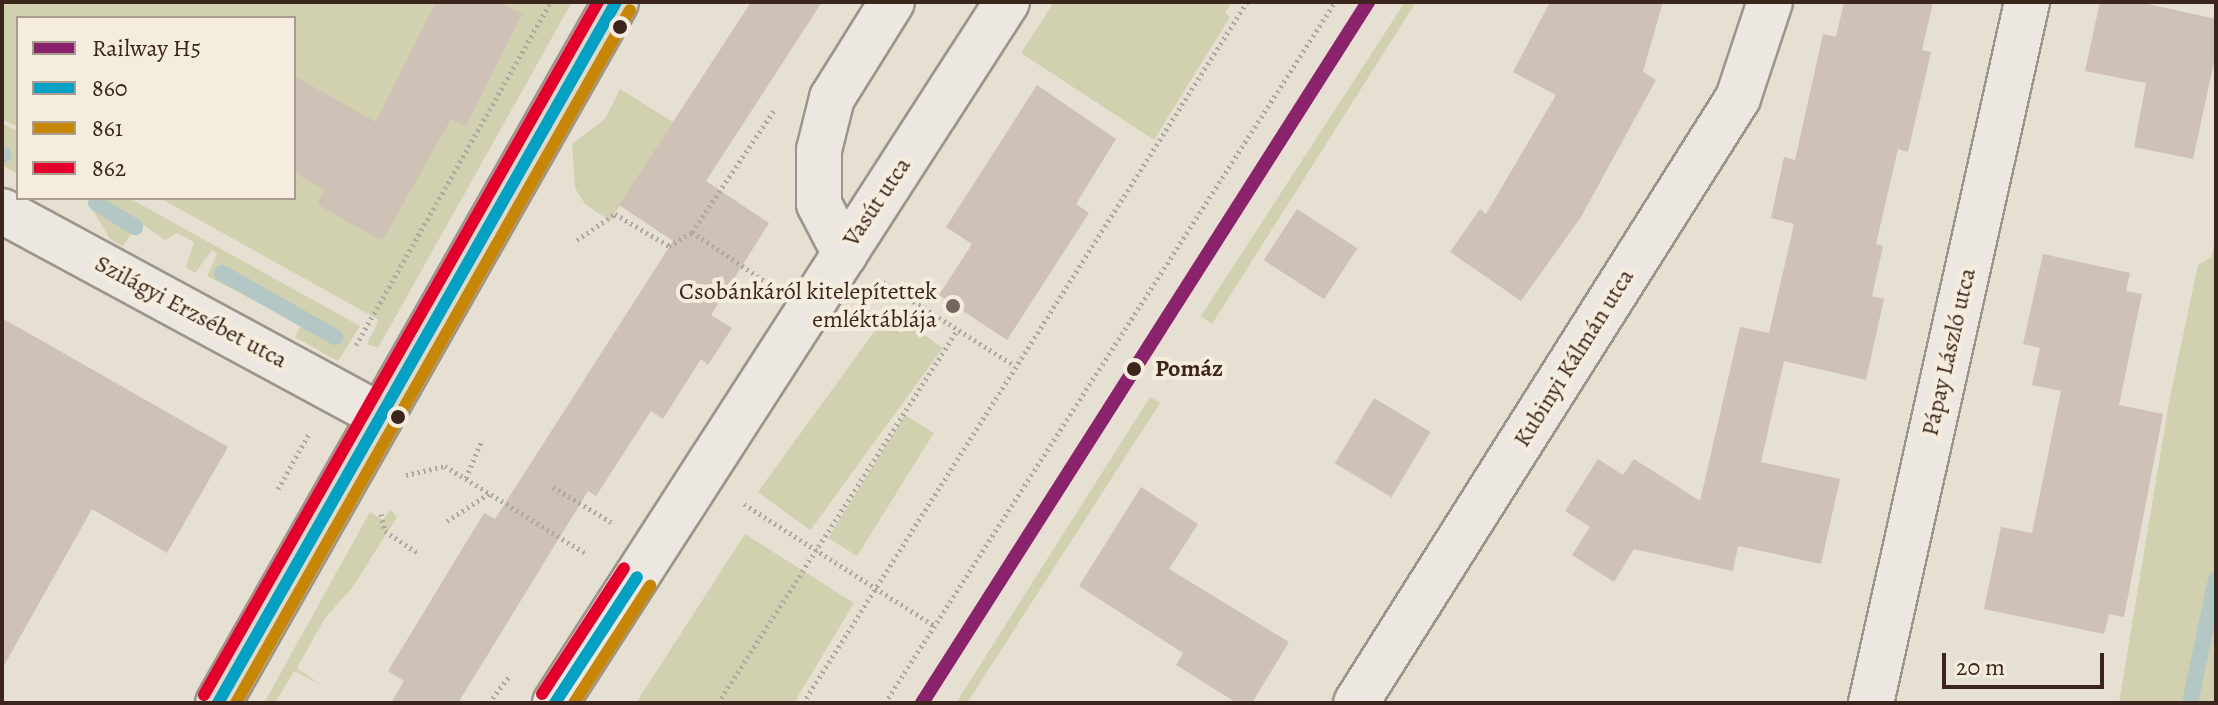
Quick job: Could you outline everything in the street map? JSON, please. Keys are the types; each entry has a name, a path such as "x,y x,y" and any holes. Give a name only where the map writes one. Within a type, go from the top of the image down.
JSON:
{"main road":[{"path":"218,703 616,2"}],"street":[{"name":"Vasút utca","path":"892,2 832,98 819,150 819,204 845,254 1007,2"},
{"name":"Kubinyi Kálmán utca","path":"1356,703 1738,98 1770,2"},
{"name":"Pápay László utca","path":"1871,703 2027,2"},
{"name":"Szilágyi Erzsébet utca","path":"2,211 379,415"},
{"path":"555,703 845,254"}],"path":[{"path":"294,455 551,2"},
{"path":"803,703 873,587 1247,2"},
{"path":"885,703 1335,2"},
{"path":"577,240 615,214 669,246 692,232 778,104"},
{"path":"692,232 767,282 758,295"},
{"path":"845,254 957,331 1014,365"},
{"path":"718,703 813,549 957,331"},
{"path":"466,478 482,440"},
{"path":"397,484 403,476 434,466 466,478 587,554 596,542"},
{"path":"553,487 611,522"},
{"path":"447,521 490,493"},
{"path":"738,500 935,626"},
{"path":"605,531 620,509"},
{"path":"379,513 385,517 385,531 418,553"}],"green space":[{"path":"2,2 572,2 378,348 367,344 379,320 164,200 296,200 296,16 16,16 16,126 2,119"},
{"path":"1054,2 1232,2 1225,13 1230,17 1154,140 1021,53"},
{"path":"1405,2 1416,2 1212,324 1201,316"},
{"path":"620,89 673,122 610,221 585,204 575,188 572,144 605,119"},
{"path":"2,123 16,131 16,173 2,165"},
{"path":"97,200 133,200 360,326 338,361 295,337 301,325 207,276 217,254 212,250 195,273 186,267 194,242 177,233 165,240 139,222 123,246 110,239 92,209"},
{"path":"2216,227 2216,703 2119,703 2169,402 2198,265 2212,257"},
{"path":"890,310 943,348 810,530 758,492"},
{"path":"1150,397 1160,403 967,703 956,703"},
{"path":"905,415 934,433 857,556 828,538"},
{"path":"390,509 397,517 352,588 325,618 297,668 321,685 294,671 275,703 264,703 370,512 383,520"},
{"path":"745,534 854,603 794,703 636,703"}],"building":[{"path":"436,2 498,2 522,14 466,126 451,119 382,241 317,204 325,190 296,173 296,77 376,122"},
{"path":"751,2 822,2 706,181 769,223 711,315 732,328 708,365 701,359 663,419 651,411 596,496 588,491 458,703 391,703 404,681 388,671 484,513 495,519 673,241 619,205"},
{"path":"1550,2 1663,2 1643,72 1656,80 1581,217 1521,301 1450,252 1480,209 1486,214 1556,95 1513,72"},
{"path":"1844,2 1933,2 1922,50 1931,52 1908,152 1898,149 1876,244 1883,246 1872,296 1884,299 1866,380 1784,361 1761,462 1840,479 1821,564 1738,546 1733,571 1634,549 1614,582 1572,555 1590,527 1565,511 1598,459 1623,475 1634,459 1700,501 1740,327 1769,333 1794,224 1771,218 1784,157 1795,160 1823,34 1836,37"},
{"path":"2100,2 2139,2 2216,19 2216,53 2193,159 2134,147 2146,83 2085,71"},
{"path":"1037,85 1116,139 1076,204 1089,213 1007,340 939,295 972,244 946,227"},
{"path":"1297,209 1357,248 1324,299 1264,260"},
{"path":"2043,254 2130,273 2126,291 2142,294 2119,405 2163,414 2124,617 2109,614 2104,634 1984,609 2001,527 2032,533 2061,391 2032,385 2040,348 2023,344"},
{"path":"2,318 228,447 167,553 92,509 2,669"},
{"path":"1374,398 1431,432 1391,497 1335,463"},
{"path":"1141,487 1198,524 1169,569 1289,642 1252,703 1237,703 1176,665 1183,653 1079,586"}],"waterway":[{"path":"96,203 135,227"},
{"path":"222,273 335,337"},
{"path":"2190,703 2216,580"}],"rail line":[{"name":"H5","path":"922,703 1368,2"}],"transit line":[{"name":"862","path":"204,695 598,2"},
{"name":"860","path":"218,703 616,2"},
{"name":"861","path":"236,703 630,10"},
{"name":"862","path":"542,694 624,568"},
{"name":"860","path":"555,703 637,577"},
{"name":"861","path":"574,703 650,586"}],"place":[{"name":"Csobánkáról kitelepítettek emléktáblája","path":"953,306"},
{"name":"Pomáz","path":"1134,369"}]}
